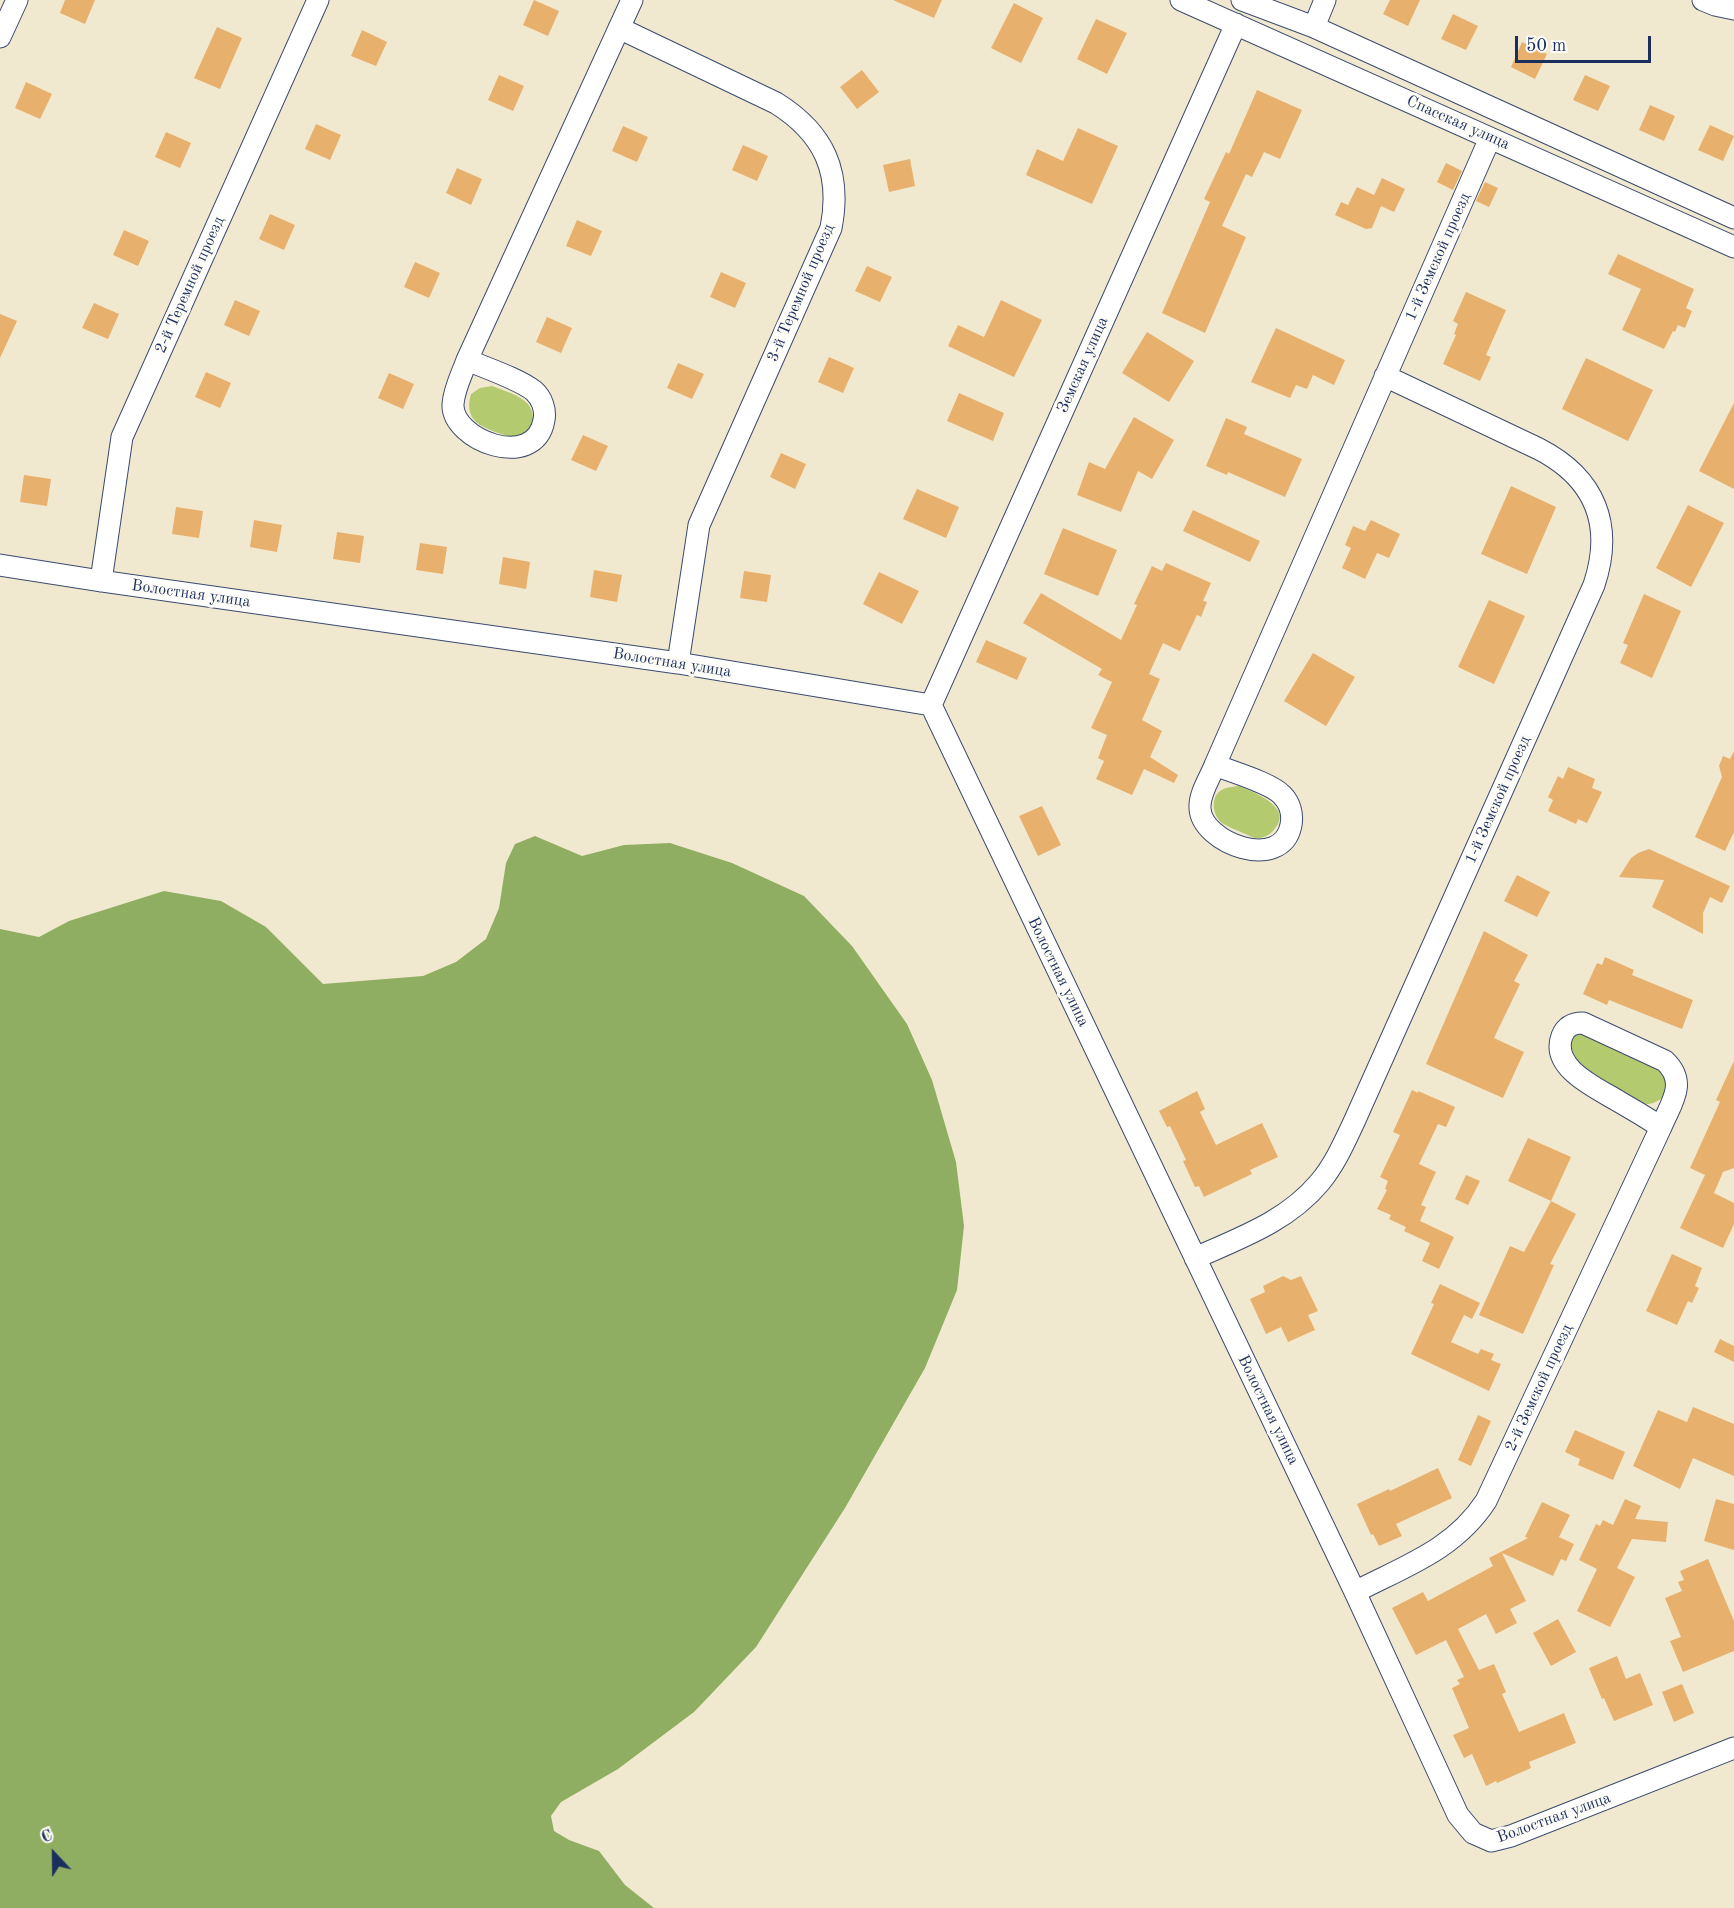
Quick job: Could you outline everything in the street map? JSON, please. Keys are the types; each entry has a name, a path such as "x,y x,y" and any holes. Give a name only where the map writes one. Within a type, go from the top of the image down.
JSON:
{"street":[{"path":"0,37 17,0"},
{"name":"2-й Теремной проезд","path":"100,581 122,436 318,0"},
{"path":"467,360 535,392 542,403 545,415 543,428 536,439 525,446 513,449 474,435 463,428 456,418 453,405 455,393 467,360 632,0"},
{"name":"Спасская улица","path":"1181,0 1734,247"},
{"name":"Спасская улица","path":"1242,0 1314,27 1734,218"},
{"path":"1314,27 1325,0"},
{"path":"1703,0 1715,6 1734,9"},
{"name":"Земская улица","path":"931,705 1236,24"},
{"name":"3-й Теремной проезд","path":"619,28 777,103 792,113 818,140 829,164 835,191 831,228 699,525 678,663"},
{"name":"1-й Земской проезд","path":"1215,765 1271,788 1282,795 1289,805 1292,818 1290,830 1283,841 1272,848 1260,851 1247,849 1210,831 1202,820 1200,808 1202,795 1215,765 1385,376 1490,138"},
{"name":"1-й Земской проезд","path":"1196,1258 1268,1225 1287,1212 1320,1182 1334,1163 1601,566 1602,525 1596,505 1586,487 1573,471 1539,449 1385,376"},
{"name":"Волостная улица","path":"0,565 678,663 931,705 1355,1592 1458,1815 1473,1833 1491,1841 1511,1836 1734,1748"},
{"name":"2-й Земской проезд","path":"1355,1592 1441,1548 1468,1526 1486,1501 1661,1127 1676,1092 1677,1079 1674,1070 1665,1061 1583,1023 1568,1026 1560,1047 1562,1056 1574,1072 1661,1127"}],"green space":[{"path":"492,386 513,394 530,407 533,421 528,430 512,438 486,428 474,419 469,405 471,394 480,388"},
{"path":"1239,786 1271,802 1280,815 1279,823 1273,831 1261,838 1253,837 1224,824 1215,813 1214,805 1217,794 1224,789"},
{"path":"535,836 582,856 624,845 670,843 732,863 804,896 852,946 907,1024 932,1080 956,1162 964,1226 957,1290 925,1368 845,1508 756,1647 694,1712 618,1769 561,1802 551,1816 554,1831 569,1840 599,1851 625,1885 654,1908 0,1908 0,929 39,937 69,921 164,891 221,901 266,927 323,984 423,976 456,962 486,939 499,908 506,863 515,844"},
{"path":"1577,1032 1656,1063 1669,1081 1665,1096 1652,1103 1643,1104 1604,1083 1582,1066 1571,1053 1570,1045"}],"building":[{"path":"65,0 95,0 85,24 60,13"},
{"path":"534,0 559,11 548,36 523,25"},
{"path":"893,0 942,0 934,18"},
{"path":"1390,0 1420,0 1408,26 1383,14"},
{"path":"1014,3 1043,18 1021,63 991,48"},
{"path":"1453,14 1478,26 1466,50 1441,39"},
{"path":"1096,19 1127,33 1107,74 1077,59"},
{"path":"217,27 242,38 220,89 194,78"},
{"path":"362,30 387,42 376,66 351,56"},
{"path":"1522,42 1547,54 1535,79 1511,67"},
{"path":"862,70 879,92 857,109 840,87"},
{"path":"499,75 524,86 513,111 488,100"},
{"path":"1585,75 1610,86 1598,111 1573,100"},
{"path":"26,82 52,94 40,119 15,108"},
{"path":"1257,90 1302,110 1280,159 1264,152 1252,177 1246,174 1222,226 1246,237 1205,333 1162,313 1210,202 1204,199 1226,152 1229,154"},
{"path":"1650,105 1675,116 1664,141 1639,130"},
{"path":"316,124 341,135 330,160 305,149"},
{"path":"1710,125 1734,136 1723,161 1698,150"},
{"path":"623,126 648,137 637,162 612,151"},
{"path":"1078,128 1118,146 1092,204 1026,175 1037,149 1063,161"},
{"path":"166,132 191,143 180,168 155,157"},
{"path":"743,145 768,156 757,181 732,170"},
{"path":"910,159 915,186 889,192 883,165"},
{"path":"1446,163 1462,171 1453,190 1437,182"},
{"path":"457,168 482,179 471,205 446,193"},
{"path":"1382,178 1405,189 1394,212 1381,206 1372,228 1366,229 1335,215 1341,202 1348,205 1357,187 1374,195"},
{"path":"1485,182 1498,188 1489,207 1476,201"},
{"path":"270,214 295,225 284,250 259,239"},
{"path":"577,220 602,231 591,256 566,246"},
{"path":"124,230 149,241 138,266 113,255"},
{"path":"1618,254 1694,289 1686,308 1692,311 1685,328 1678,325 1664,349 1622,330 1641,289 1608,274"},
{"path":"415,262 440,273 429,298 404,287"},
{"path":"867,266 892,277 880,302 855,291"},
{"path":"721,272 746,283 735,308 710,297"},
{"path":"1466,292 1506,310 1486,355 1491,357 1480,381 1443,364 1456,335 1454,334 1458,324 1453,321"},
{"path":"235,300 260,311 249,336 224,325"},
{"path":"1001,300 1042,320 1014,377 948,346 958,325 984,337"},
{"path":"94,303 119,314 108,339 82,328"},
{"path":"0,314 17,321 0,358"},
{"path":"547,317 572,328 561,353 536,342"},
{"path":"1276,328 1345,360 1334,385 1313,375 1307,389 1296,385 1290,398 1251,382"},
{"path":"1147,332 1194,361 1169,402 1122,373"},
{"path":"829,357 854,368 843,393 818,382"},
{"path":"1586,358 1653,390 1628,441 1562,409"},
{"path":"678,363 704,374 692,399 667,388"},
{"path":"206,372 231,383 220,408 195,397"},
{"path":"389,373 414,384 403,409 378,398"},
{"path":"959,393 1004,413 993,441 947,421"},
{"path":"1734,403 1734,489 1699,471"},
{"path":"1134,417 1174,440 1152,479 1138,471 1121,512 1077,495 1089,462 1105,469"},
{"path":"1226,418 1247,427 1244,434 1302,459 1285,497 1228,472 1227,475 1206,466"},
{"path":"583,435 608,446 596,471 571,460"},
{"path":"781,453 806,464 795,489 770,477"},
{"path":"24,475 51,479 47,506 20,502"},
{"path":"1511,486 1556,507 1527,574 1481,554"},
{"path":"917,489 959,507 946,538 903,519"},
{"path":"1688,505 1724,523 1691,587 1656,568"},
{"path":"176,507 203,511 199,538 172,534"},
{"path":"1193,510 1260,541 1250,562 1183,531"},
{"path":"254,520 282,525 277,552 250,547"},
{"path":"1371,520 1400,534 1389,558 1377,553 1365,579 1342,568 1351,548 1345,545 1353,526 1365,531"},
{"path":"1063,528 1117,550 1098,596 1044,574"},
{"path":"337,532 364,536 360,563 333,559"},
{"path":"420,543 447,547 443,574 416,570"},
{"path":"503,557 530,562 526,589 499,584"},
{"path":"1166,563 1211,583 1203,601 1207,602 1201,617 1197,615 1180,651 1163,643 1149,674 1160,679 1142,720 1162,731 1150,757 1178,775 1174,783 1144,769 1132,795 1096,779 1104,761 1098,758 1107,735 1091,728 1112,682 1098,675 1102,669 1023,623 1041,593 1121,640 1137,605 1134,604 1152,566 1162,571"},
{"path":"594,570 622,575 617,602 590,597"},
{"path":"744,571 771,575 767,602 740,598"},
{"path":"879,572 919,591 902,624 863,604"},
{"path":"1644,594 1681,611 1652,678 1620,663 1628,645 1623,643"},
{"path":"1489,600 1525,616 1494,684 1458,667"},
{"path":"986,640 1027,658 1017,680 976,662"},
{"path":"1313,653 1355,677 1326,726 1284,701"},
{"path":"1734,751 1734,832 1725,851 1695,837 1722,777 1719,766 1723,756 1730,759"},
{"path":"1568,767 1595,779 1592,788 1602,792 1587,823 1578,819 1576,824 1548,811 1553,800 1548,797 1558,776 1563,779"},
{"path":"1042,806 1061,845 1038,856 1019,816"},
{"path":"1649,849 1730,886 1722,903 1710,897 1703,913 1703,934 1652,907 1664,880 1619,877 1631,858"},
{"path":"1517,875 1550,892 1537,917 1504,901"},
{"path":"1484,931 1528,955 1514,981 1520,984 1494,1038 1524,1052 1503,1098 1426,1064"},
{"path":"1605,957 1634,970 1632,975 1693,1000 1682,1029 1609,1000 1607,1005 1583,994 1597,963 1602,965"},
{"path":"1734,1061 1734,1168 1723,1172 1714,1193 1734,1203 1734,1224 1723,1248 1680,1228 1705,1175 1690,1168 1720,1102 1716,1100"},
{"path":"1412,1090 1455,1107 1446,1127 1438,1124 1419,1164 1436,1172 1421,1205 1426,1207 1420,1221 1454,1237 1439,1269 1422,1261 1430,1243 1404,1231 1406,1227 1389,1219 1391,1215 1377,1209 1387,1190 1385,1189 1388,1181 1380,1177 1400,1135 1393,1132"},
{"path":"1197,1091 1205,1109 1200,1112 1216,1145 1262,1123 1278,1157 1250,1170 1252,1174 1204,1197 1199,1186 1195,1187 1183,1161 1186,1160 1170,1126 1167,1127 1159,1111"},
{"path":"1528,1138 1571,1157 1551,1201 1508,1181"},
{"path":"1466,1175 1480,1181 1468,1205 1455,1199"},
{"path":"1551,1201 1576,1214 1550,1264 1554,1265 1523,1334 1479,1315 1510,1246 1524,1252"},
{"path":"1672,1254 1702,1268 1695,1286 1699,1288 1692,1303 1688,1301 1677,1325 1646,1311"},
{"path":"1283,1276 1291,1280 1301,1276 1318,1311 1308,1315 1315,1330 1288,1342 1281,1327 1266,1334 1250,1299 1265,1292 1263,1286"},
{"path":"1440,1284 1480,1303 1472,1319 1464,1315 1451,1342 1478,1354 1481,1349 1494,1354 1491,1360 1501,1364 1489,1391 1411,1354 1434,1304 1431,1303"},
{"path":"1720,1339 1734,1346 1734,1362 1714,1352"},
{"path":"1693,1407 1734,1424 1734,1476 1693,1458 1680,1489 1633,1466 1658,1410 1687,1422"},
{"path":"1478,1415 1491,1421 1471,1466 1458,1460"},
{"path":"1575,1430 1625,1452 1613,1480 1578,1465 1580,1459 1565,1452"},
{"path":"1438,1468 1452,1498 1396,1524 1402,1536 1379,1546 1373,1534 1371,1535 1357,1504"},
{"path":"1625,1499 1641,1506 1635,1519 1668,1522 1666,1542 1632,1539 1617,1568 1635,1577 1610,1627 1577,1611 1597,1569 1579,1560 1596,1524 1600,1526 1603,1520 1613,1525"},
{"path":"1716,1499 1734,1504 1734,1550 1704,1541"},
{"path":"1542,1502 1570,1515 1559,1537 1574,1544 1566,1561 1561,1559 1553,1576 1502,1553 1526,1601 1510,1609 1517,1623 1496,1634 1486,1614 1458,1629 1479,1670 1494,1664 1506,1692 1502,1694 1519,1732 1564,1713 1576,1743 1529,1762 1531,1768 1486,1786 1472,1754 1464,1758 1453,1735 1469,1728 1452,1688 1460,1684 1457,1680 1464,1677 1446,1640 1416,1655 1392,1608 1423,1592 1428,1601 1493,1566 1489,1558 1528,1538 1525,1537"},
{"path":"1708,1559 1734,1621 1734,1651 1683,1672 1670,1641 1681,1637 1665,1598 1682,1591 1678,1582 1684,1580 1680,1571"},
{"path":"1558,1619 1576,1652 1551,1666 1533,1633"},
{"path":"1617,1656 1626,1679 1640,1673 1653,1705 1614,1721 1589,1668"},
{"path":"1682,1684 1694,1713 1674,1722 1662,1692"}]}
